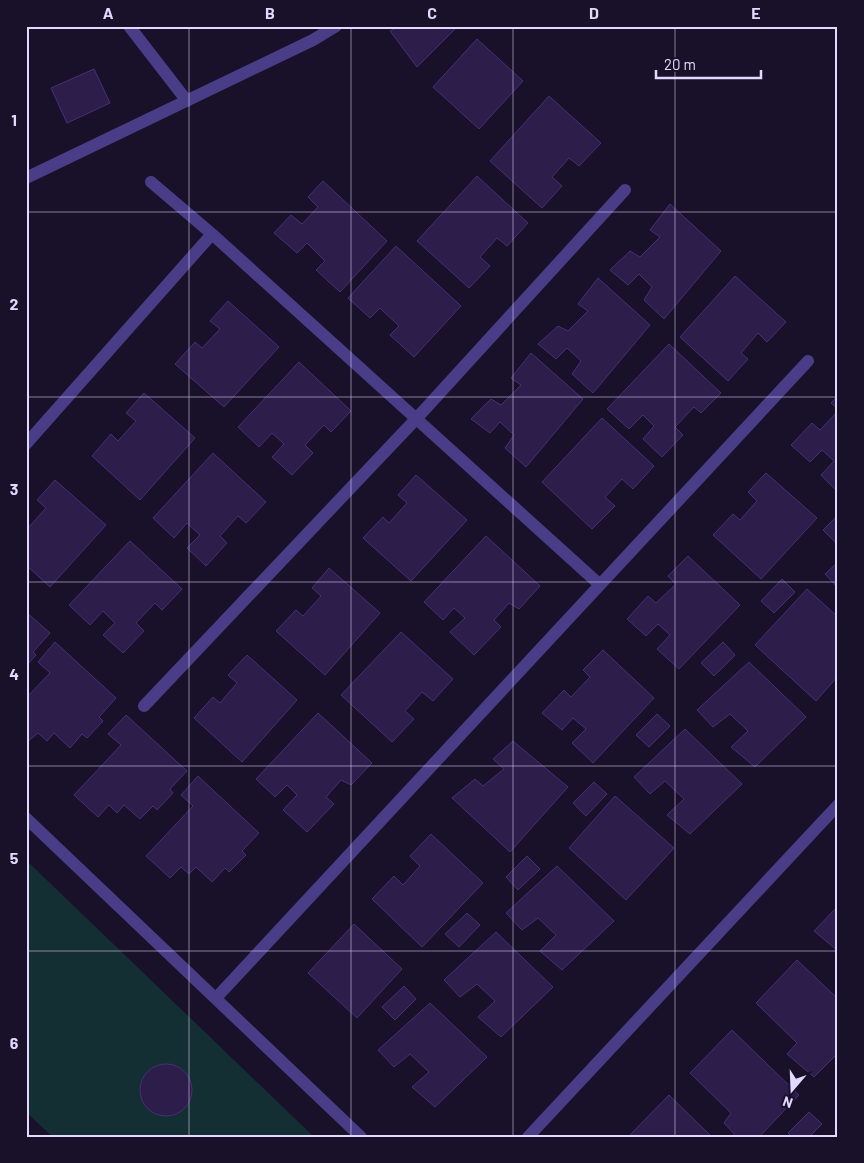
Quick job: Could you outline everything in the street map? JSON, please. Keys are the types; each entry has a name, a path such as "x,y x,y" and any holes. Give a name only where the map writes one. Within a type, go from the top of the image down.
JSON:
{"street":[{"path":"129,26 187,101"},
{"path":"26,178 313,40 336,26"},
{"path":"151,182 212,234 599,584"},
{"path":"144,706 416,419 625,190"},
{"path":"26,444 212,234"},
{"path":"216,998 808,360"},
{"path":"528,1137 838,805"},
{"path":"26,818 361,1137"}],"green space":[{"path":"26,860 314,1137 53,1137 26,1112"}],"building":[{"path":"399,26 458,26 417,67 390,31"},
{"path":"477,39 523,81 479,129 433,87"},
{"path":"94,69 110,103 67,123 51,88"},
{"path":"549,96 601,143 579,166 569,158 552,177 562,186 542,208 490,161"},
{"path":"477,176 528,223 507,246 497,238 480,257 490,266 469,288 417,241"},
{"path":"323,181 387,241 340,292 316,270 325,261 307,243 297,253 274,233 291,215 302,224 318,207 308,197"},
{"path":"670,204 721,251 664,319 644,300 652,287 639,274 628,285 610,270 630,251 640,257 660,237 650,230"},
{"path":"396,246 461,306 414,357 390,335 399,326 380,308 370,318 348,298"},
{"path":"735,276 786,322 767,342 758,333 741,353 748,359 728,381 680,337"},
{"path":"598,278 650,325 593,393 572,374 581,361 567,348 556,359 538,344 558,326 568,331 588,311 578,304"},
{"path":"228,301 279,347 224,407 175,364 195,342 202,348 220,329 210,321"},
{"path":"669,344 721,393 701,413 694,407 675,427 683,435 662,457 643,439 654,426 643,415 629,429 607,409"},
{"path":"531,353 583,399 526,467 505,448 514,435 500,422 490,433 471,419 491,399 501,405 521,385 511,378"},
{"path":"299,362 351,411 331,432 324,425 305,445 313,453 292,475 272,457 284,444 272,433 259,447 238,427"},
{"path":"144,393 195,438 140,500 92,456 111,434 118,441 136,421 126,413"},
{"path":"838,396 838,409 831,403"},
{"path":"838,411 838,492 821,475 834,461 822,450 810,462 791,445 812,423 820,430"},
{"path":"602,418 654,466 633,489 622,479 605,497 615,506 592,529 542,482"},
{"path":"213,453 266,502 246,523 238,516 220,536 227,543 206,566 187,548 200,535 187,523 174,538 153,518"},
{"path":"766,473 817,518 761,579 713,535 733,514 740,520 757,501 748,492"},
{"path":"416,475 467,520 411,581 363,538 383,517 389,523 407,503 398,495"},
{"path":"55,480 106,525 50,587 26,565 26,526 28,528 46,508 37,500"},
{"path":"838,515 838,541 836,543 823,530"},
{"path":"486,536 540,586 519,609 509,603 494,620 501,627 474,655 450,632 465,618 454,608 443,620 424,602"},
{"path":"130,541 182,589 162,610 155,603 136,623 144,631 123,653 103,635 115,623 103,611 90,625 69,605"},
{"path":"688,556 740,605 679,669 657,649 670,635 658,624 646,636 627,619 648,596 656,603 676,584 668,576"},
{"path":"838,562 838,588 825,574"},
{"path":"329,568 380,613 325,675 276,631 296,610 303,616 321,596 312,588"},
{"path":"782,579 795,592 774,613 761,601"},
{"path":"807,589 838,617 838,676 816,701 755,645"},
{"path":"26,612 50,633 33,652 36,655 26,666"},
{"path":"401,632 453,679 433,701 422,692 405,711 414,719 392,742 341,695"},
{"path":"55,642 116,698 99,717 103,721 87,738 82,734 70,748 54,733 47,741 38,733 26,743 26,698 50,673 38,662"},
{"path":"723,642 735,655 714,676 701,663"},
{"path":"603,650 654,698 593,763 572,743 586,729 573,718 562,730 542,713 564,690 571,697 590,677 583,670"},
{"path":"247,655 297,700 242,762 194,718 213,697 220,703 237,683 228,675"},
{"path":"749,662 806,717 755,767 731,747 748,731 730,714 713,727 697,710"},
{"path":"318,713 372,763 351,785 341,780 326,797 334,804 307,832 283,810 297,795 287,785 275,797 256,779"},
{"path":"657,714 670,726 649,747 636,735"},
{"path":"126,715 187,771 170,789 173,793 157,810 153,806 140,819 124,805 117,813 109,805 98,817 74,795 121,745 108,734"},
{"path":"685,729 742,784 690,834 667,815 684,799 665,781 650,794 634,777"},
{"path":"513,741 568,787 510,852 452,798 475,779 483,786 504,769 493,759"},
{"path":"198,776 259,833 242,851 246,855 229,872 225,868 212,882 196,867 189,874 181,867 170,878 146,856 193,806 181,795"},
{"path":"594,782 607,794 586,816 573,803"},
{"path":"615,796 674,848 626,900 569,848"},
{"path":"431,834 483,883 422,947 372,899 394,876 403,885 420,866 410,856"},
{"path":"527,856 540,869 518,890 506,877"},
{"path":"557,866 614,921 562,970 540,951 556,935 538,918 522,930 506,913"},
{"path":"838,906 838,951 814,931"},
{"path":"467,913 480,925 459,947 445,934"},
{"path":"354,924 402,969 357,1018 308,973"},
{"path":"496,932 553,987 501,1037 478,1017 495,1001 477,984 460,997 444,980"},
{"path":"797,960 838,999 838,1053 814,1077 787,1054 797,1043 756,1003"},
{"path":"404,986 416,999 395,1020 382,1007"},
{"path":"430,1003 487,1057 435,1107 412,1087 429,1072 410,1054 394,1067 378,1050"},
{"path":"732,1030 799,1095 759,1137 737,1137 724,1123 731,1113 690,1073"},
{"path":"161,1064 171,1064 185,1071 192,1085 192,1095 185,1109 171,1116 161,1116 151,1112 144,1105 140,1095 140,1085 144,1075 151,1068"},
{"path":"669,1095 712,1137 628,1137"},
{"path":"809,1112 822,1124 809,1137 792,1137 788,1133"}]}
